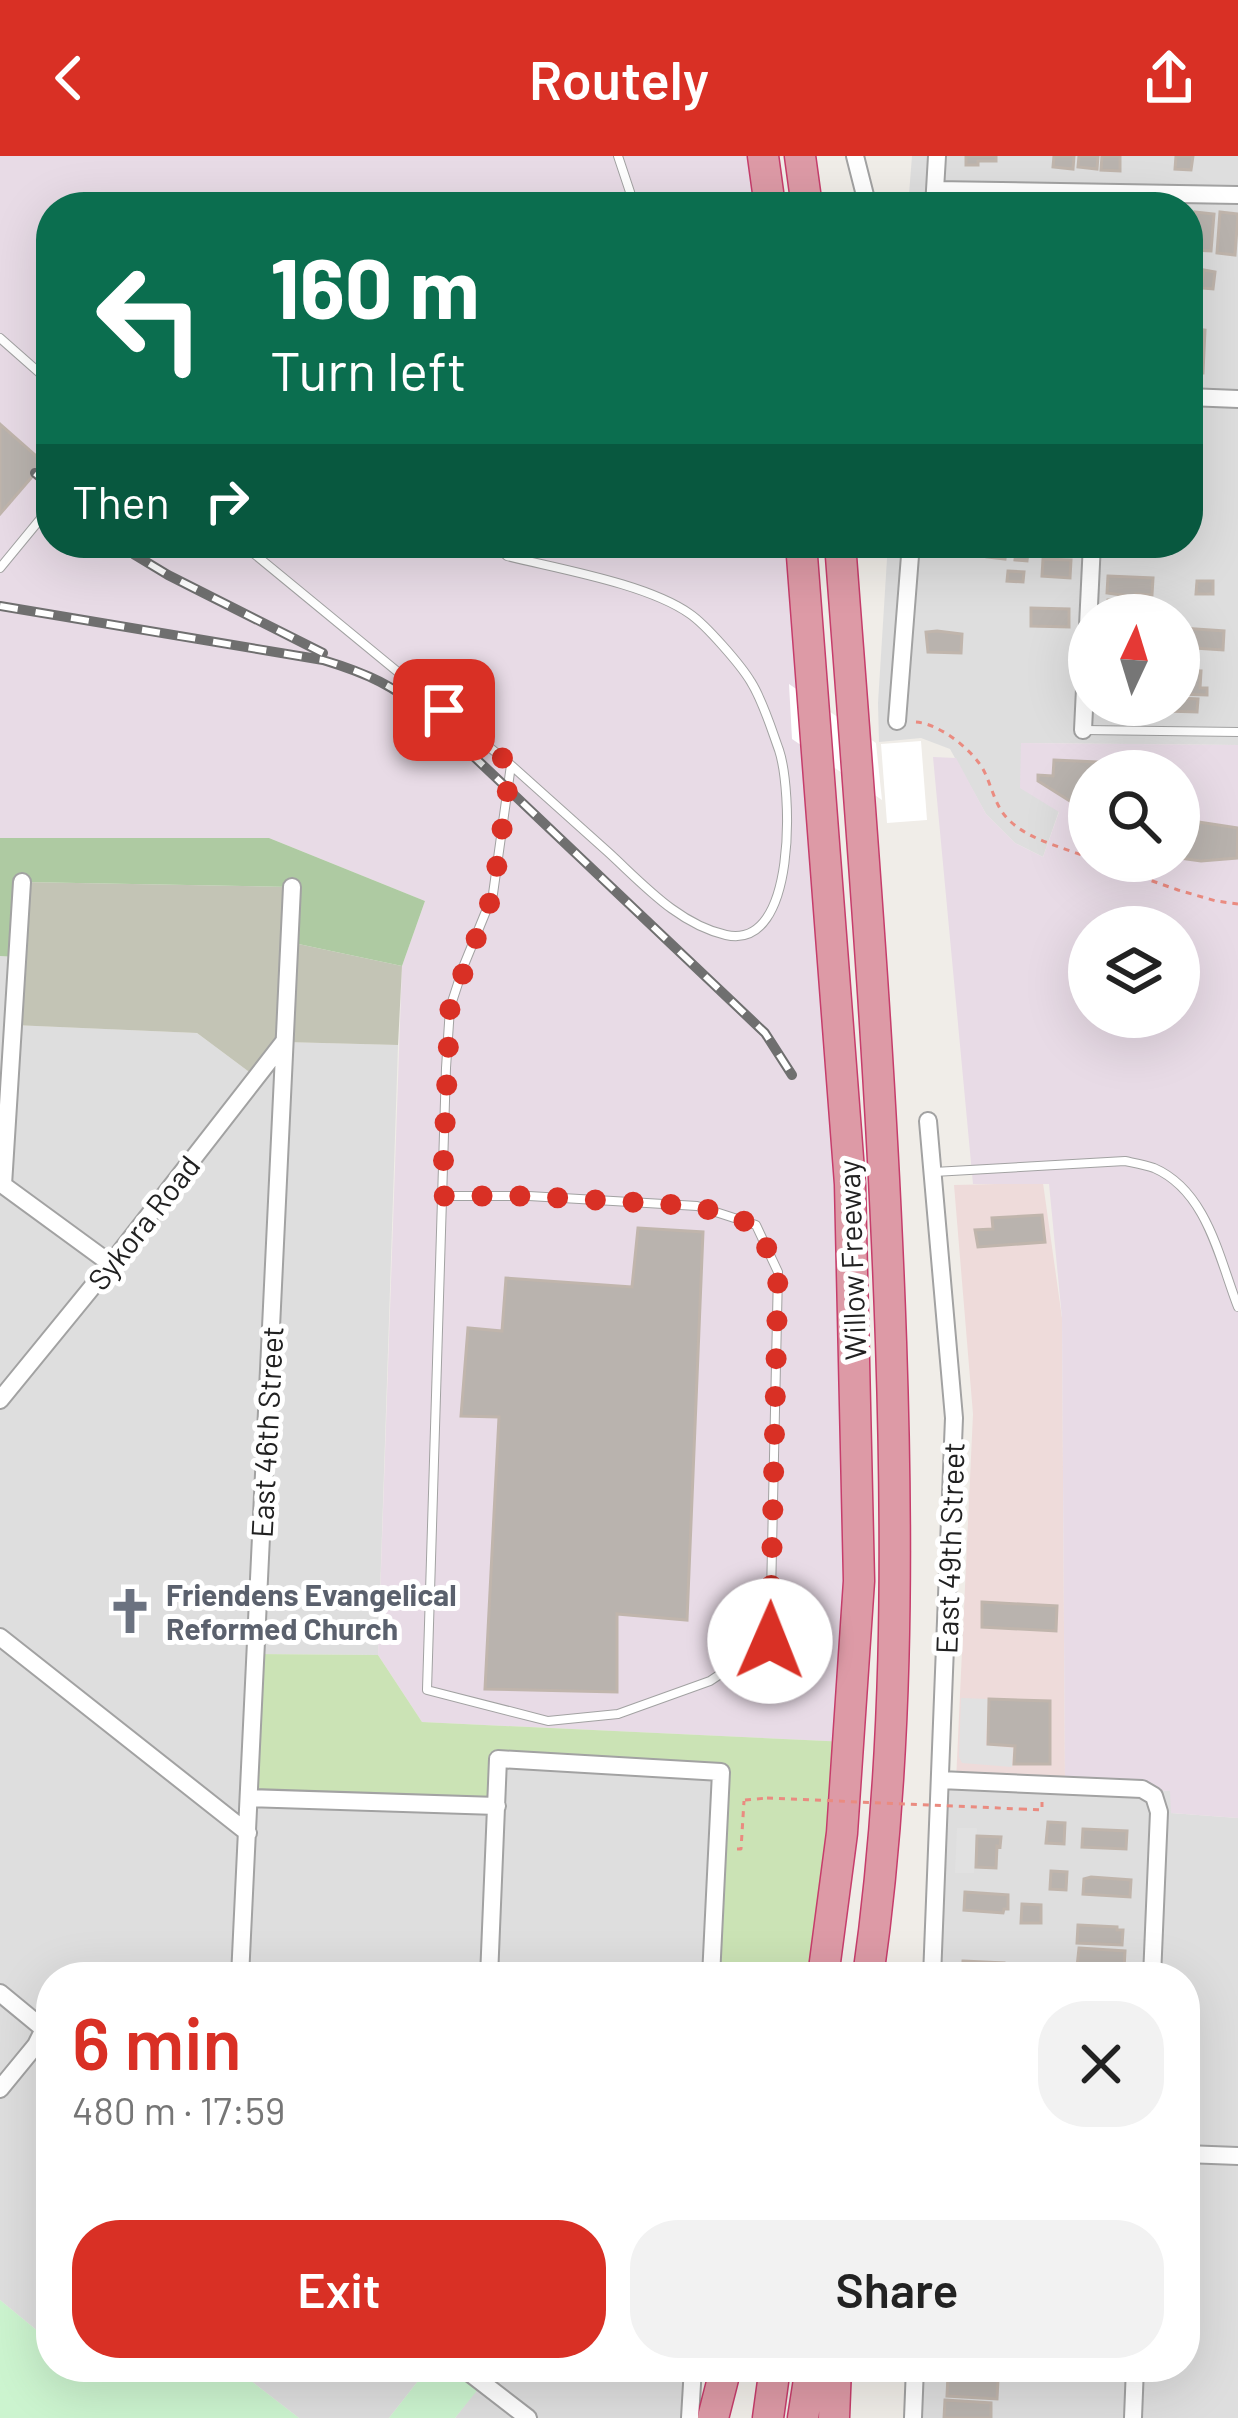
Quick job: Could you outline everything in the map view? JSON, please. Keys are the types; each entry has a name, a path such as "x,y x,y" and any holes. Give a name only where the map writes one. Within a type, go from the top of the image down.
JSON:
{"highway":[{"path":"763,156 768,192"},
{"path":"800,156 805,192"},
{"name":"Willow Freeway","path":"802,558 850,1184 859,1581 842,1833 823,1962"},
{"name":"Willow Freeway","path":"841,558 885,1161 896,1467 894,1678 880,1895 870,1962"},
{"path":"713,2418 722,2382"},
{"path":"768,2418 773,2382"},
{"path":"803,2418 809,2382"},
{"path":"834,2418 835,2382"}],"street":[{"path":"855,156 864,192"},
{"path":"935,192 937,156"},
{"path":"1203,195 1238,195"},
{"path":"1203,398 1238,399"},
{"path":"906,721 911,558"},
{"path":"1083,730 1091,558"},
{"path":"22,882 3,1185 111,1264"},
{"name":"East 46th Street","path":"241,1962 292,887"},
{"name":"Sykora Road","path":"0,1400 284,1042"},
{"name":"East 49th Street","path":"928,1120 954,1418 933,1962"},
{"path":"0,1637 248,1833"},
{"path":"490,1962 498,1760 721,1772 712,1962"},
{"path":"940,1780 1142,1789 1154,1796 1159,1812 1153,1962"},
{"path":"250,1798 497,1806"},
{"path":"0,1994 36,2023"},
{"path":"0,2089 36,2045"},
{"path":"1200,2155 1238,2156"},
{"path":"484,2382 528,2418"},
{"path":"690,2418 692,2382"},
{"path":"913,2418 914,2382"},
{"path":"1133,2418 1135,2382"}],"lane":[{"path":"618,156 630,192"},
{"path":"0,338 36,370"},
{"path":"0,568 36,524"},
{"path":"259,558 511,765 664,903 700,927 732,937 754,930 773,909 788,830 780,754 751,680 692,615 654,594 515,558"},
{"path":"1083,730 1238,733"},
{"path":"442,1196 697,1206 756,1225 778,1272 770,1641 710,1681 618,1714 548,1721 428,1690 442,1196 450,1008 493,894 511,765"},
{"path":"932,1172 1125,1161 1154,1168 1198,1205 1238,1307"}],"path":[{"path":"906,721 928,723 948,733 982,766 1007,819 1030,836 1068,851"},
{"path":"1155,882 1238,904"},
{"path":"730,1849 741,1849 744,1801 767,1798 1042,1810 1042,1798"}],"shaded area":[{"path":"0,156 763,156 768,192 36,192 36,558 802,558 850,1184 848,1742 422,1722 378,1655 402,966 425,901 269,838 0,838"},
{"path":"912,156 1238,156 1238,745 1022,743 1059,811 1043,857 1015,843 986,814 950,749 921,738 879,742 887,558 1203,558 1203,192 909,192"},
{"path":"1021,743 1238,745 1238,1818 1171,1813 1170,1791 1065,1786 1062,1318 1049,1184 973,1184 933,757 956,758 986,814 1015,843 1043,857 1059,812 1020,788"},
{"path":"22,882 292,887 289,942 402,966 398,1045 284,1042 256,1077 197,1033 13,1025"},
{"path":"0,956 17,957 14,1025 197,1033 256,1077 284,1042 398,1045 378,1655 257,1654 498,1759 721,1772 712,1962 36,1962 36,2330 0,2300"},
{"path":"1043,1183 1062,1318 1065,1786 956,1781 973,1414 954,1185"},
{"path":"961,1698 988,1699 986,1745 1013,1748 1012,1767 962,1763"},
{"path":"940,1780 1171,1791 1171,1813 1238,1818 1238,2418 913,2418 914,2382 1200,2382 1200,1962 933,1962"},
{"path":"957,1828 977,1828 974,1873 955,1873"},
{"path":"252,2382 417,2382 389,2418 299,2418"},
{"path":"692,2382 690,2418 455,2418 482,2383"}],"green space":[{"path":"0,838 269,838 425,901 402,966 289,942 291,887 22,882 17,957 0,956"},
{"path":"256,1654 378,1655 422,1722 848,1742 820,1962 712,1962 721,1773 499,1759 497,1806 250,1798"},
{"path":"0,2300 36,2330 36,2382 252,2382 299,2418 0,2418"},
{"path":"417,2382 483,2383 455,2418 389,2418"}],"pier":[{"path":"789,684 876,743 882,800 792,739"},
{"path":"921,741 927,820 887,823 881,744"}],"building":[{"path":"966,156 996,156 996,161 966,165"},
{"path":"1054,156 1074,156 1073,169 1053,167"},
{"path":"1079,156 1098,156 1097,169 1078,167"},
{"path":"1102,156 1120,156 1120,171 1101,170"},
{"path":"1176,156 1193,156 1191,170 1175,169"},
{"path":"1220,212 1238,214 1235,255 1217,253"},
{"path":"1203,213 1214,214 1211,251 1203,251"},
{"path":"1204,270 1215,272 1213,289 1203,288"},
{"path":"0,424 36,456 36,472 0,514"},
{"path":"1043,559 1071,560 1070,578 1042,576"},
{"path":"1008,571 1024,572 1023,582 1007,581"},
{"path":"1108,576 1153,578 1152,594 1107,593"},
{"path":"1197,581 1213,581 1213,594 1196,594"},
{"path":"1031,608 1068,609 1068,627 1031,626"},
{"path":"1200,629 1224,631 1223,650 1200,648"},
{"path":"926,632 962,634 961,653 928,652"},
{"path":"1054,760 1068,761 1068,800 1038,781 1038,775 1053,776"},
{"path":"1200,822 1238,828 1237,858 1201,861"},
{"path":"1042,1215 1045,1242 978,1247 975,1230 993,1229 992,1218"},
{"path":"638,1228 703,1232 687,1620 617,1614 617,1692 485,1689 499,1417 461,1416 468,1328 502,1331 506,1278 632,1287"},
{"path":"982,1602 1057,1606 1056,1631 982,1627"},
{"path":"989,1699 1050,1701 1050,1764 1014,1764 1015,1746 988,1744"},
{"path":"1048,1822 1065,1823 1064,1844 1046,1843"},
{"path":"1083,1829 1127,1831 1126,1849 1082,1847"},
{"path":"977,1836 1001,1837 996,1868 976,1867"},
{"path":"1051,1871 1067,1872 1066,1890 1050,1889"},
{"path":"1084,1879 1131,1880 1130,1897 1083,1894"},
{"path":"965,1892 1008,1895 1008,1909 1003,1913 964,1910"},
{"path":"1022,1904 1041,1905 1041,1923 1021,1923"},
{"path":"1078,1925 1117,1927 1123,1930 1122,1945 1077,1943"},
{"path":"1079,1948 1125,1951 1124,1962 1078,1962"},
{"path":"948,2382 998,2382 997,2399 947,2396"},
{"path":"945,2400 991,2403 991,2418 944,2418"}],"railway":[{"path":"140,558 323,653"},
{"path":"0,606 323,660 392,688 430,715 765,1033 792,1075"}],"place":[{"name":"Friendens Evangelical Reformed Church","path":"130,1611"}],"route":[{"path":"444,710 511,765 493,894 450,1008 442,1196 697,1206 756,1225 778,1272 770,1641"}]}
